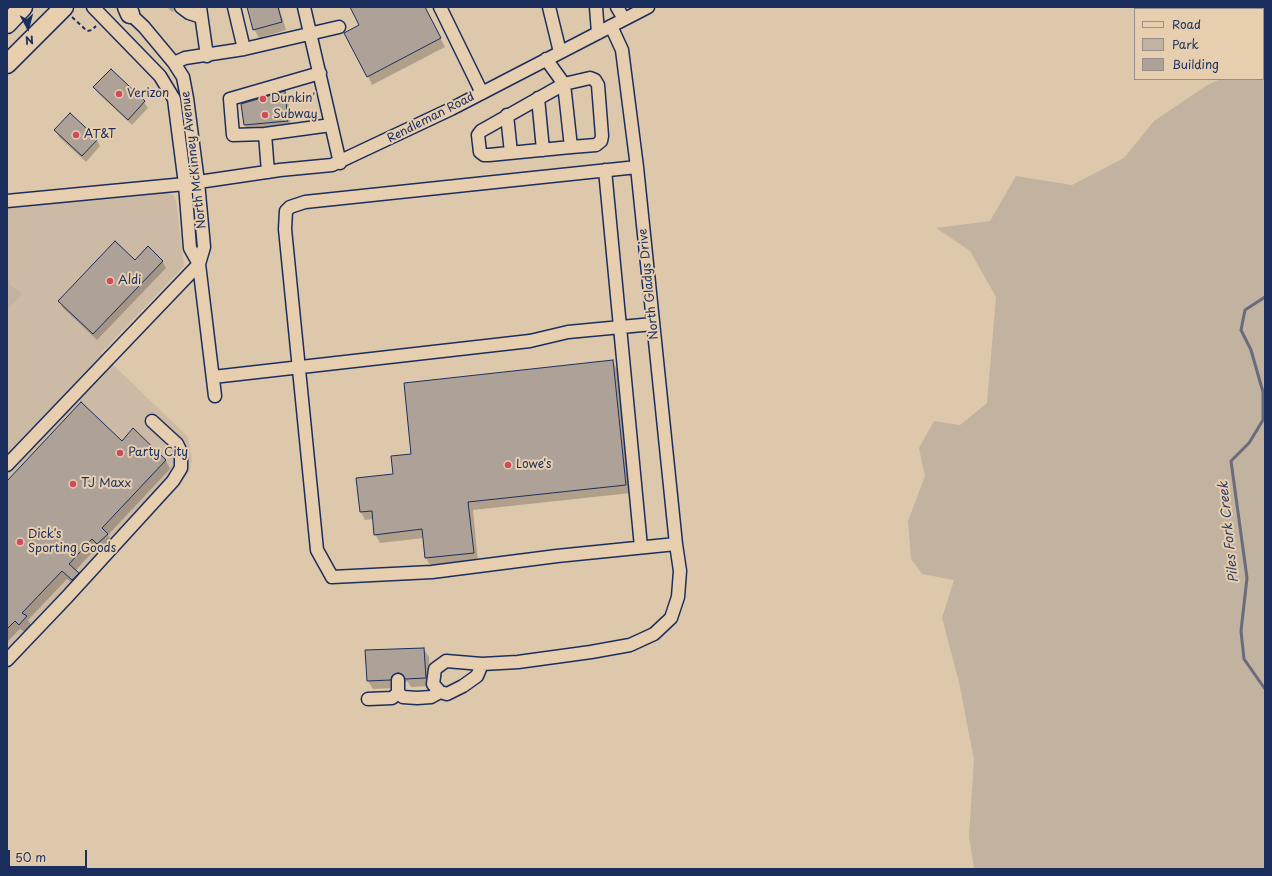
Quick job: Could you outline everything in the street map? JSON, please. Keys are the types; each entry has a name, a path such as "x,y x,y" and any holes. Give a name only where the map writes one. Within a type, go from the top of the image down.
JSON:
{"highway":[{"path":"7,24 23,7"},
{"path":"7,64 64,7"}],"street":[{"name":"North McKinney Avenue","path":"93,7 160,76 174,99 185,184 190,248 199,264 215,396"},
{"path":"181,7 189,13 200,12 207,56"},
{"path":"234,7 244,49"},
{"path":"304,7 340,162"},
{"path":"440,7 482,93"},
{"path":"549,7 560,52"},
{"path":"596,7 598,33"},
{"path":"618,7 624,19"},
{"name":"Rendleman Road","path":"7,201 185,184 268,172 332,166 482,93 648,7"},
{"name":"North McKinney Avenue","path":"127,9 174,63 183,77 198,182 204,247 199,264"},
{"name":"North Gladys Drive","path":"440,692 433,684 435,669 446,661 482,664 518,662 630,645 654,634 670,618 678,597 680,571 637,167 622,50 611,26"},
{"path":"174,63 185,58 207,56 244,49 339,27"},
{"path":"546,59 564,84 571,147"},
{"path":"320,73 230,99 233,135 265,134 332,125"},
{"path":"590,78 598,85 602,136 601,141 596,144 511,153 484,155 480,152 478,135 490,124 538,98 564,84 590,78"},
{"path":"538,98 543,150"},
{"path":"507,115 511,153"},
{"path":"265,134 268,172"},
{"path":"637,167 306,202 290,207 286,212 285,230 300,366 317,550 332,577 432,572 676,544"},
{"path":"605,170 641,547"},
{"path":"7,465 199,264"},
{"path":"213,377 530,341 568,332 654,324"},
{"path":"7,660 173,481 181,468 181,452 176,444 152,421"},
{"path":"398,693 403,697 418,698 431,697 440,692 448,694 464,686 477,676 482,664"},
{"path":"398,680 398,693"},
{"path":"368,699 392,698 398,693"}],"path":[{"path":"79,23 87,31 92,30 96,26"}],"shaded area":[{"path":"166,192 173,195 176,200 184,266 101,353 188,437 192,460 189,472 181,484 7,671 7,207"}],"green space":[{"path":"1265,7 1265,869 974,869 969,836 974,760 959,682 942,618 954,580 922,574 911,559 908,521 925,476 919,448 934,421 960,425 987,403 996,297 970,251 936,228 990,221 1016,176 1072,185 1124,158 1154,121 1209,84 1219,80 1264,80 1264,8 1262,8"},
{"path":"7,272 9,284 22,294 7,310"}],"building":[{"path":"247,7 278,7 282,22 253,30"},
{"path":"350,7 425,7 441,38 367,77 344,33 359,25"},
{"name":"Verizon","path":"111,69 145,101 128,120 93,87"},
{"name":"Subway","path":"285,91 288,121 244,125 241,104"},
{"name":"AT&T","path":"70,113 98,139 82,156 54,130"},
{"name":"Aldi","path":"115,241 135,260 148,246 163,261 93,334 58,301"},
{"name":"Lowe's","path":"613,360 626,485 468,502 474,553 425,558 422,529 374,535 372,511 360,512 356,478 393,474 391,456 411,454 404,383"},
{"path":"81,402 122,441 133,428 166,460 102,528 108,534 97,544 92,539 69,564 79,573 72,580 62,571 22,613 27,616 19,625 15,621 7,629 7,481"},
{"path":"424,648 426,678 405,679 402,674 398,673 392,676 391,680 367,681 365,650"}],"waterway":[{"name":"Piles Fork Creek","path":"1265,297 1245,310 1241,330 1251,350 1263,392 1263,420 1249,443 1231,461 1247,578 1241,631 1244,659 1265,689"}],"place":[{"name":"Verizon","path":"119,94"},
{"name":"Dunkin'","path":"263,99"},
{"name":"Subway","path":"265,115"},
{"name":"AT&T","path":"76,135"},
{"name":"Aldi","path":"110,281"},
{"name":"Party City","path":"120,453"},
{"name":"Lowe's","path":"508,465"},
{"name":"TJ Maxx","path":"73,484"},
{"name":"Dick's Sporting Goods","path":"20,542"}]}
